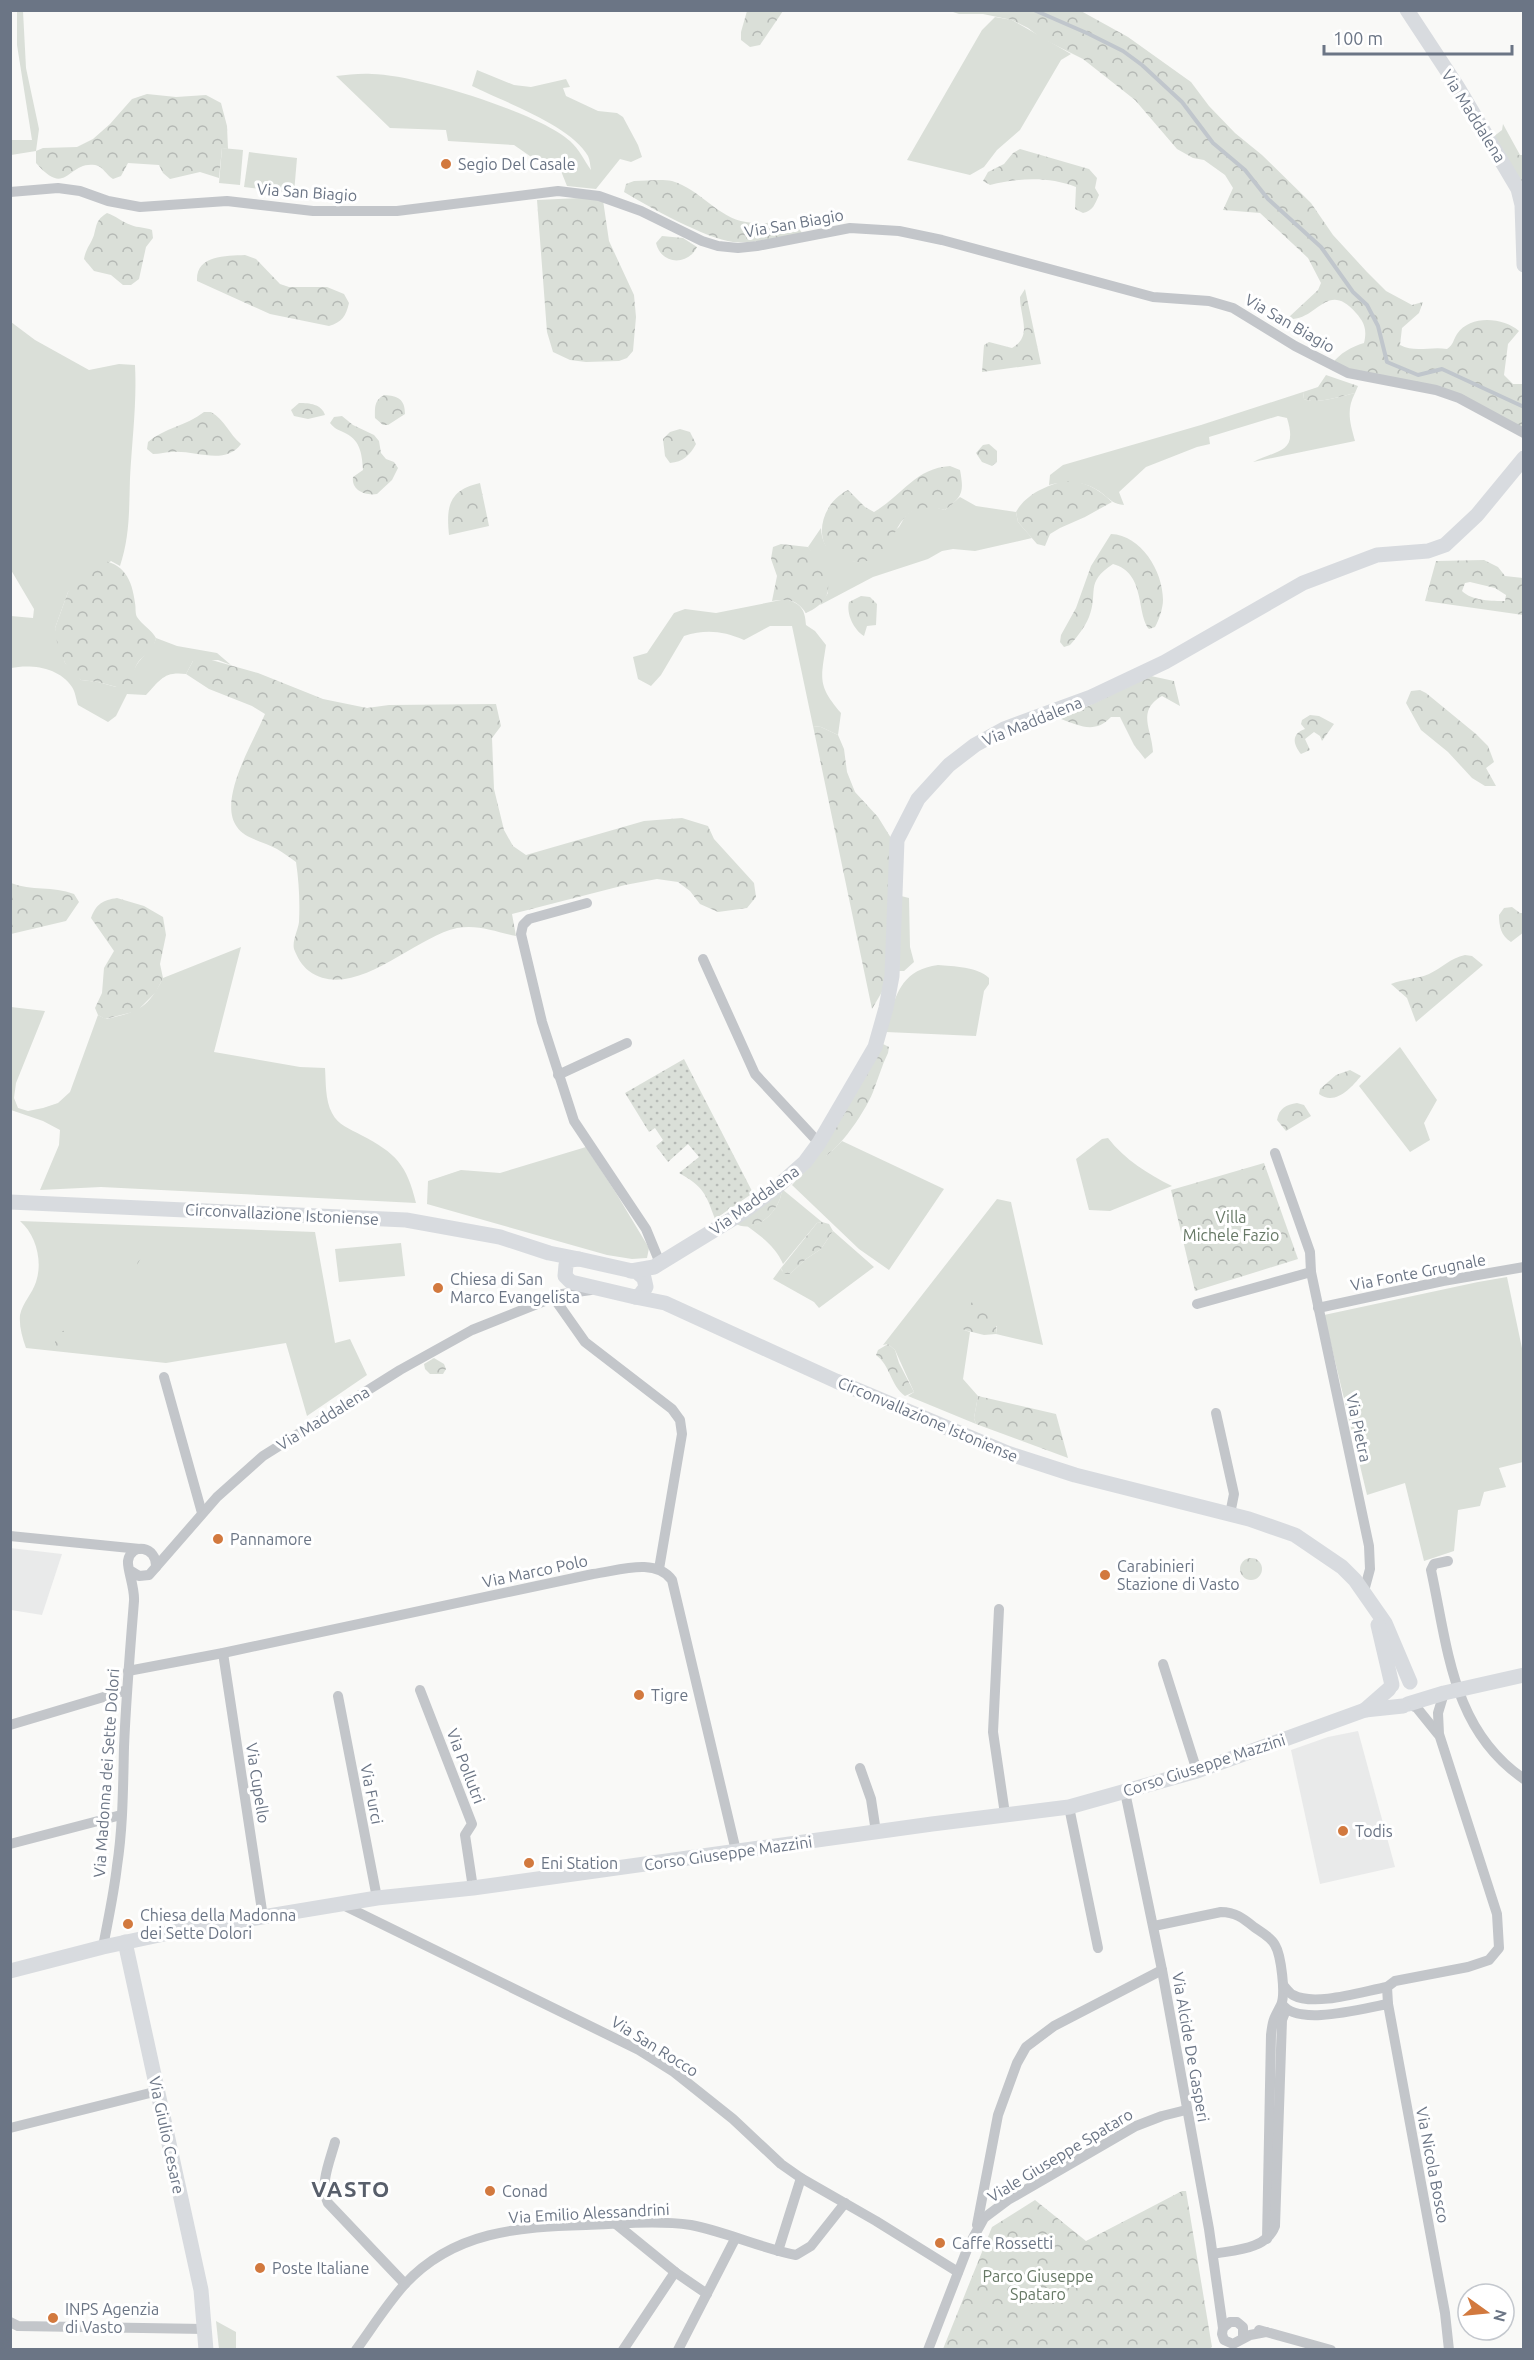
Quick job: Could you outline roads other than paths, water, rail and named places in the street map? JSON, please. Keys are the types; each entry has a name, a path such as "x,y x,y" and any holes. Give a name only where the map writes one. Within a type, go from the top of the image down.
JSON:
{"main road":[{"name":"Via Maddalena","path":"1407,10 1492,142 1518,189 1523,205 1524,264"},
{"name":"Via Maddalena","path":"631,1271 657,1265 742,1213 805,1162 819,1143 875,1047 886,1008 892,976 897,840 918,799 949,765 975,745 1004,729 1091,697 1165,662 1303,583 1377,555 1428,551 1444,545 1477,515 1524,458"},
{"name":"Circonvallazione Istoniense","path":"10,1202 406,1220 500,1237 549,1253 631,1271"},
{"path":"549,1253 561,1263 565,1274"},
{"path":"565,1274 569,1261 579,1259"},
{"path":"635,1297 644,1292 650,1272 657,1265"},
{"path":"631,1271 642,1274 646,1284 665,1303"},
{"name":"Circonvallazione Istoniense","path":"565,1274 577,1284 665,1303 836,1381 1006,1453 1075,1475 1230,1514 1295,1535 1342,1567 1366,1594 1385,1623 1412,1685"},
{"name":"Circonvallazione Istoniense","path":"1366,1594 1376,1618 1391,1687"},
{"name":"Corso Giuseppe Mazzini","path":"10,1971 126,1942 377,1898 473,1888 1069,1807 1197,1770 1365,1710 1406,1705 1451,1691 1524,1675"},
{"path":"1412,1685 1415,1695 1406,1705 1392,1701 1391,1687 1402,1679 1412,1685 1451,1691"},
{"name":"Corso Giuseppe Mazzini","path":"1365,1710 1391,1687"},
{"name":"Via Giulio Cesare","path":"126,1942 201,2290 206,2349"}],"street":[{"name":"Via San Biagio","path":"10,192 57,188 80,191 108,201 140,207 227,201 313,211 397,211 558,191 599,196 620,203 702,241 718,246 738,248 757,246 850,228 899,231 942,240 1153,297 1223,304 1295,346 1348,373 1451,395 1476,405 1524,432"},
{"path":"587,903 529,919 522,925 521,934 542,1022 574,1121 645,1229 657,1265"},
{"path":"703,959 755,1074 819,1143"},
{"path":"558,1075 627,1043"},
{"name":"Via Pietra","path":"1275,1153 1310,1252 1311,1272 1318,1308 1369,1546 1370,1569 1366,1594"},
{"name":"Via Fonte Grugnale","path":"1318,1308 1443,1281 1524,1267"},
{"path":"1197,1304 1311,1272"},
{"path":"565,1274 558,1296 585,1342 666,1404 680,1420 682,1434 659,1569 665,1571 672,1580 736,1851"},
{"name":"Via Maddalena","path":"152,1571 202,1513 240,1475 263,1456 400,1370 472,1330 558,1296 578,1291 604,1290"},
{"path":"164,1377 202,1513"},
{"path":"1216,1413 1234,1494 1230,1514"},
{"path":"10,1536 145,1550 174,1547"},
{"path":"112,1547 130,1571 139,1576 152,1571 154,1556 145,1550"},
{"path":"130,1571 130,1556 145,1550"},
{"path":"1448,1561 1434,1564 1431,1570 1451,1691 1503,1765 1524,1779"},
{"name":"Via Marco Polo","path":"128,1671 593,1574 640,1568 659,1569"},
{"name":"Via Madonna dei Sette Dolori","path":"103,1947 117,1866 121,1815 134,1600 130,1571"},
{"name":"Via Madonna dei Sette Dolori","path":"134,1600 152,1571"},
{"path":"999,1609 993,1732 1005,1814"},
{"name":"Via Cupello","path":"222,1653 263,1917"},
{"path":"1163,1664 1197,1770"},
{"path":"10,1725 127,1690"},
{"name":"Via Pollutri","path":"420,1690 472,1824 465,1835 473,1888"},
{"path":"1282,1985 1292,1994 1316,1999 1388,1986 1395,1981 1484,1963 1496,1954 1499,1948 1497,1914 1438,1734 1439,1704 1451,1691"},
{"name":"Via Furci","path":"338,1696 377,1898"},
{"path":"1406,1705 1417,1708 1438,1734"},
{"path":"860,1768 871,1799 876,1832"},
{"name":"Via Alcide De Gasperi","path":"1125,1792 1154,1926 1213,2254 1222,2334 1231,2344"},
{"path":"1069,1807 1098,1948"},
{"path":"10,1844 121,1815"},
{"name":"Via San Rocco","path":"342,1904 639,2050 674,2072 725,2112 801,2178 957,2272"},
{"path":"1154,1926 1231,1912 1263,1933 1275,1945 1279,1954 1284,2007"},
{"path":"977,2229 1003,2099 1026,2047 1054,2026 1162,1970"},
{"name":"Via Nicola Bosco","path":"1388,1986 1388,2004 1445,2313 1449,2349"},
{"path":"1284,2007 1316,2016 1388,2004"},
{"path":"1213,2254 1258,2244 1268,2238 1275,2067 1273,2018 1284,2007"},
{"path":"10,2128 158,2091"},
{"name":"Viale Giuseppe Spataro","path":"928,2349 957,2272 984,2218 1008,2200 1136,2126 1186,2110"},
{"path":"335,2142 324,2180 328,2203 405,2284"},
{"path":"778,2252 801,2178"},
{"name":"Via Emilio Alessandrini","path":"356,2349 405,2284 430,2262 444,2253 490,2234 536,2226 674,2223 705,2229 778,2252 796,2255 803,2252 844,2203"},
{"path":"616,2224 675,2272 707,2294"},
{"path":"678,2349 735,2239"},
{"path":"623,2349 675,2272"},
{"path":"1220,2307 1224,2314 1238,2323 1331,2349"},
{"path":"10,2322 18,2326 205,2329"},
{"path":"1223,2328 1227,2323 1238,2323 1244,2330 1231,2344"},
{"path":"1231,2344 1266,2332"}],"waterway":[{"path":"1034,10 1123,51 1142,65 1182,102 1213,143 1245,170 1268,199 1321,247 1353,292 1367,305 1378,326 1387,362 1418,375 1442,369 1524,407"}],"place":[{"name":"Segio Del Casale","path":"446,164"},
{"name":"Chiesa di San Marco Evangelista","path":"438,1288"},
{"name":"Pannamore","path":"218,1539"},
{"name":"Carabinieri Stazione di Vasto","path":"1105,1575"},
{"name":"Tigre","path":"639,1695"},
{"name":"Todis","path":"1343,1831"},
{"name":"Eni Station","path":"529,1863"},
{"name":"Chiesa della Madonna dei Sette Dolori","path":"128,1924"},
{"name":"Conad","path":"490,2191"},
{"name":"Caffe Rossetti","path":"940,2243"},
{"name":"Poste Italiane","path":"260,2268"},
{"name":"INPS Agenzia di Vasto","path":"53,2318"}],"district":[{"name":"VASTO","path":"351,2188"}],"park label":[{"name":"Villa Michele Fazio","path":"1231,1226"},
{"name":"Parco Giuseppe Spataro","path":"1038,2285"}]}
